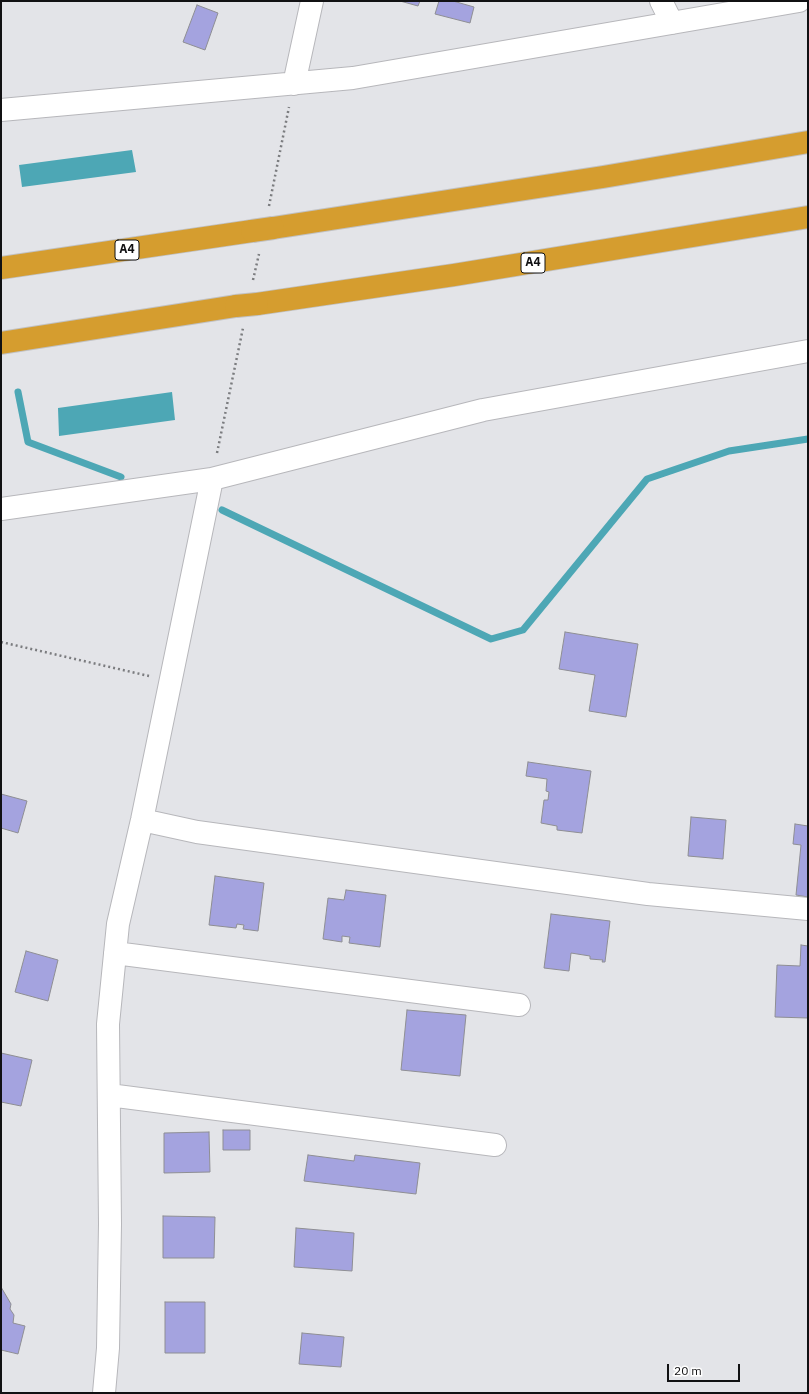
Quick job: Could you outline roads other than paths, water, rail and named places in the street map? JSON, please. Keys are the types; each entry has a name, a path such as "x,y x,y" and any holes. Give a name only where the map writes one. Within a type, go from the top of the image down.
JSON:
{"highway":[{"name":"A4","path":"1,268 603,177 808,142"},
{"name":"A4","path":"1,343 236,306 462,274 808,217"}],"street":[{"path":"294,84 312,1"},
{"path":"661,1 672,23"},
{"path":"1,110 353,78 799,1"},
{"path":"1,509 212,479 483,410 808,351"},
{"path":"104,1393 108,1348 110,1232 108,1024 118,924 142,820 212,479"},
{"path":"142,820 196,832 648,894 808,909"},
{"path":"116,953 519,1005"},
{"path":"109,1095 495,1145"}],"water":[{"path":"132,150 136,172 22,187 19,165"},
{"path":"172,392 175,420 59,436 58,408"}],"waterway":[{"path":"18,392 28,442 121,477"},
{"path":"222,510 491,639 523,630 647,479 729,451 808,439"}]}
